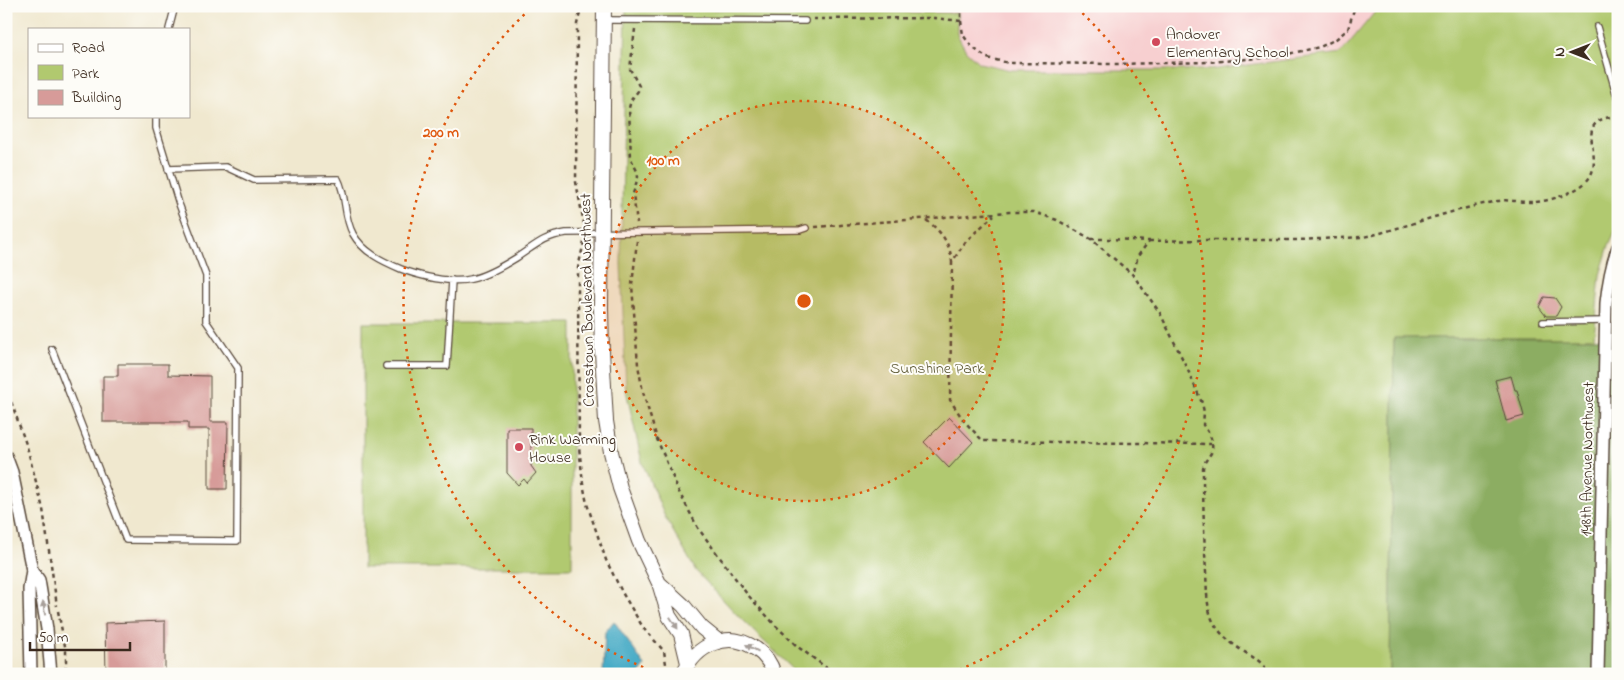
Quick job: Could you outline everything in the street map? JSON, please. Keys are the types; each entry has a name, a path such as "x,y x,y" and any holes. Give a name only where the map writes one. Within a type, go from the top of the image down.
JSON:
{"street":[{"name":"Crosstown Boulevard Northwest","path":"604,13 602,351 606,413 610,444 620,488 631,520 659,584 669,616 681,634 686,668"},
{"name":"148th Avenue Northwest","path":"1598,674 1606,321 1612,304 1608,280 1612,261 1618,247"},
{"path":"6,456 12,472 32,570 29,589 31,674"},
{"path":"32,570 39,580 47,629 51,674"},
{"name":"Crosstown Boulevard Northwest","path":"659,584 683,605 702,628 718,641 703,648 686,668"},
{"path":"718,641 734,640 750,645 763,654 773,668 774,674"}],"lane":[{"path":"168,28 176,6"},
{"path":"604,13 805,21"},
{"path":"1597,27 1618,100"},
{"path":"52,348 126,540 237,541 238,368 206,321 206,276 179,204 156,128 156,118"},
{"path":"168,169 226,167 254,180 338,179 343,189 347,220 353,235 373,256 408,272 452,280 471,279 495,270 516,258 542,239 566,233 800,230 806,228"},
{"path":"386,366 447,366 452,280"},
{"path":"1543,322 1606,321"}],"path":[{"path":"582,6 577,24 576,182 584,220"},
{"path":"961,6 963,35 972,47 986,58 1009,63 1115,64 1209,62 1274,57 1320,47 1336,39 1348,29 1354,6"},
{"path":"805,21 815,18 934,18 961,21"},
{"path":"635,30 630,69 632,76 639,86 629,108 631,159 638,177 633,194 637,224"},
{"path":"1091,239 1149,241 1297,240 1363,237 1480,204 1504,200 1543,201 1568,192 1586,182 1594,169 1593,128 1597,122 1618,115"},
{"path":"806,228 1034,212 1047,216 1091,239 1133,275 1160,314 1187,368 1202,402 1204,412 1203,425 1210,435 1211,452 1204,462 1203,468 1204,543 1209,608 1215,625 1228,640 1245,653 1260,661 1268,674"},
{"path":"952,262 966,241 995,214"},
{"path":"924,219 941,233 950,252 952,262 950,400 964,421 983,441 1211,444"},
{"path":"637,239 632,285 638,365 643,392 657,438 679,492 698,528 747,594 798,647 835,674"},
{"path":"1133,275 1138,256 1149,241"},
{"path":"584,244 578,268 580,446 583,483 593,524 606,560 630,606 644,628 664,652 665,674"},
{"path":"6,387 28,447 44,509 66,651 66,674"}],"shaded area":[{"name":"Andover Elementary School","path":"634,6 1380,6 1341,53 1209,70 1011,70 979,63 966,51 957,34 957,13 634,8"}],"green space":[{"name":"Sunshine Park","path":"1380,6 1618,6 1618,225 1609,245 1600,275 1594,338 1394,338 1390,674 798,674 742,620 696,571 665,517 642,462 626,390 621,263 626,8 957,13 957,34 966,51 979,63 1011,70 1209,70 1341,53"},
{"path":"1618,267 1618,674 1390,674 1394,338 1594,338 1612,336"},
{"path":"363,323 572,323 572,568 363,568"}],"water":[{"path":"614,621 645,666 639,674 603,674 605,632"}],"building":[{"path":"1544,297 1555,298 1561,307 1556,316 1546,316 1539,307"},
{"path":"118,364 168,364 168,375 210,376 210,422 228,422 227,489 209,489 209,429 188,429 188,422 103,422 103,376 118,376"},
{"path":"1511,376 1524,416 1506,421 1495,380"},
{"path":"949,417 973,442 949,468 924,442"},
{"name":"Rink Warming House","path":"507,428 531,428 531,466 536,473 527,483 524,479 518,485 507,473"},
{"path":"165,621 165,674 106,674 105,623"}],"place":[{"name":"Andover Elementary School","path":"1156,42"},
{"name":"Rink Warming House","path":"519,447"}]}
